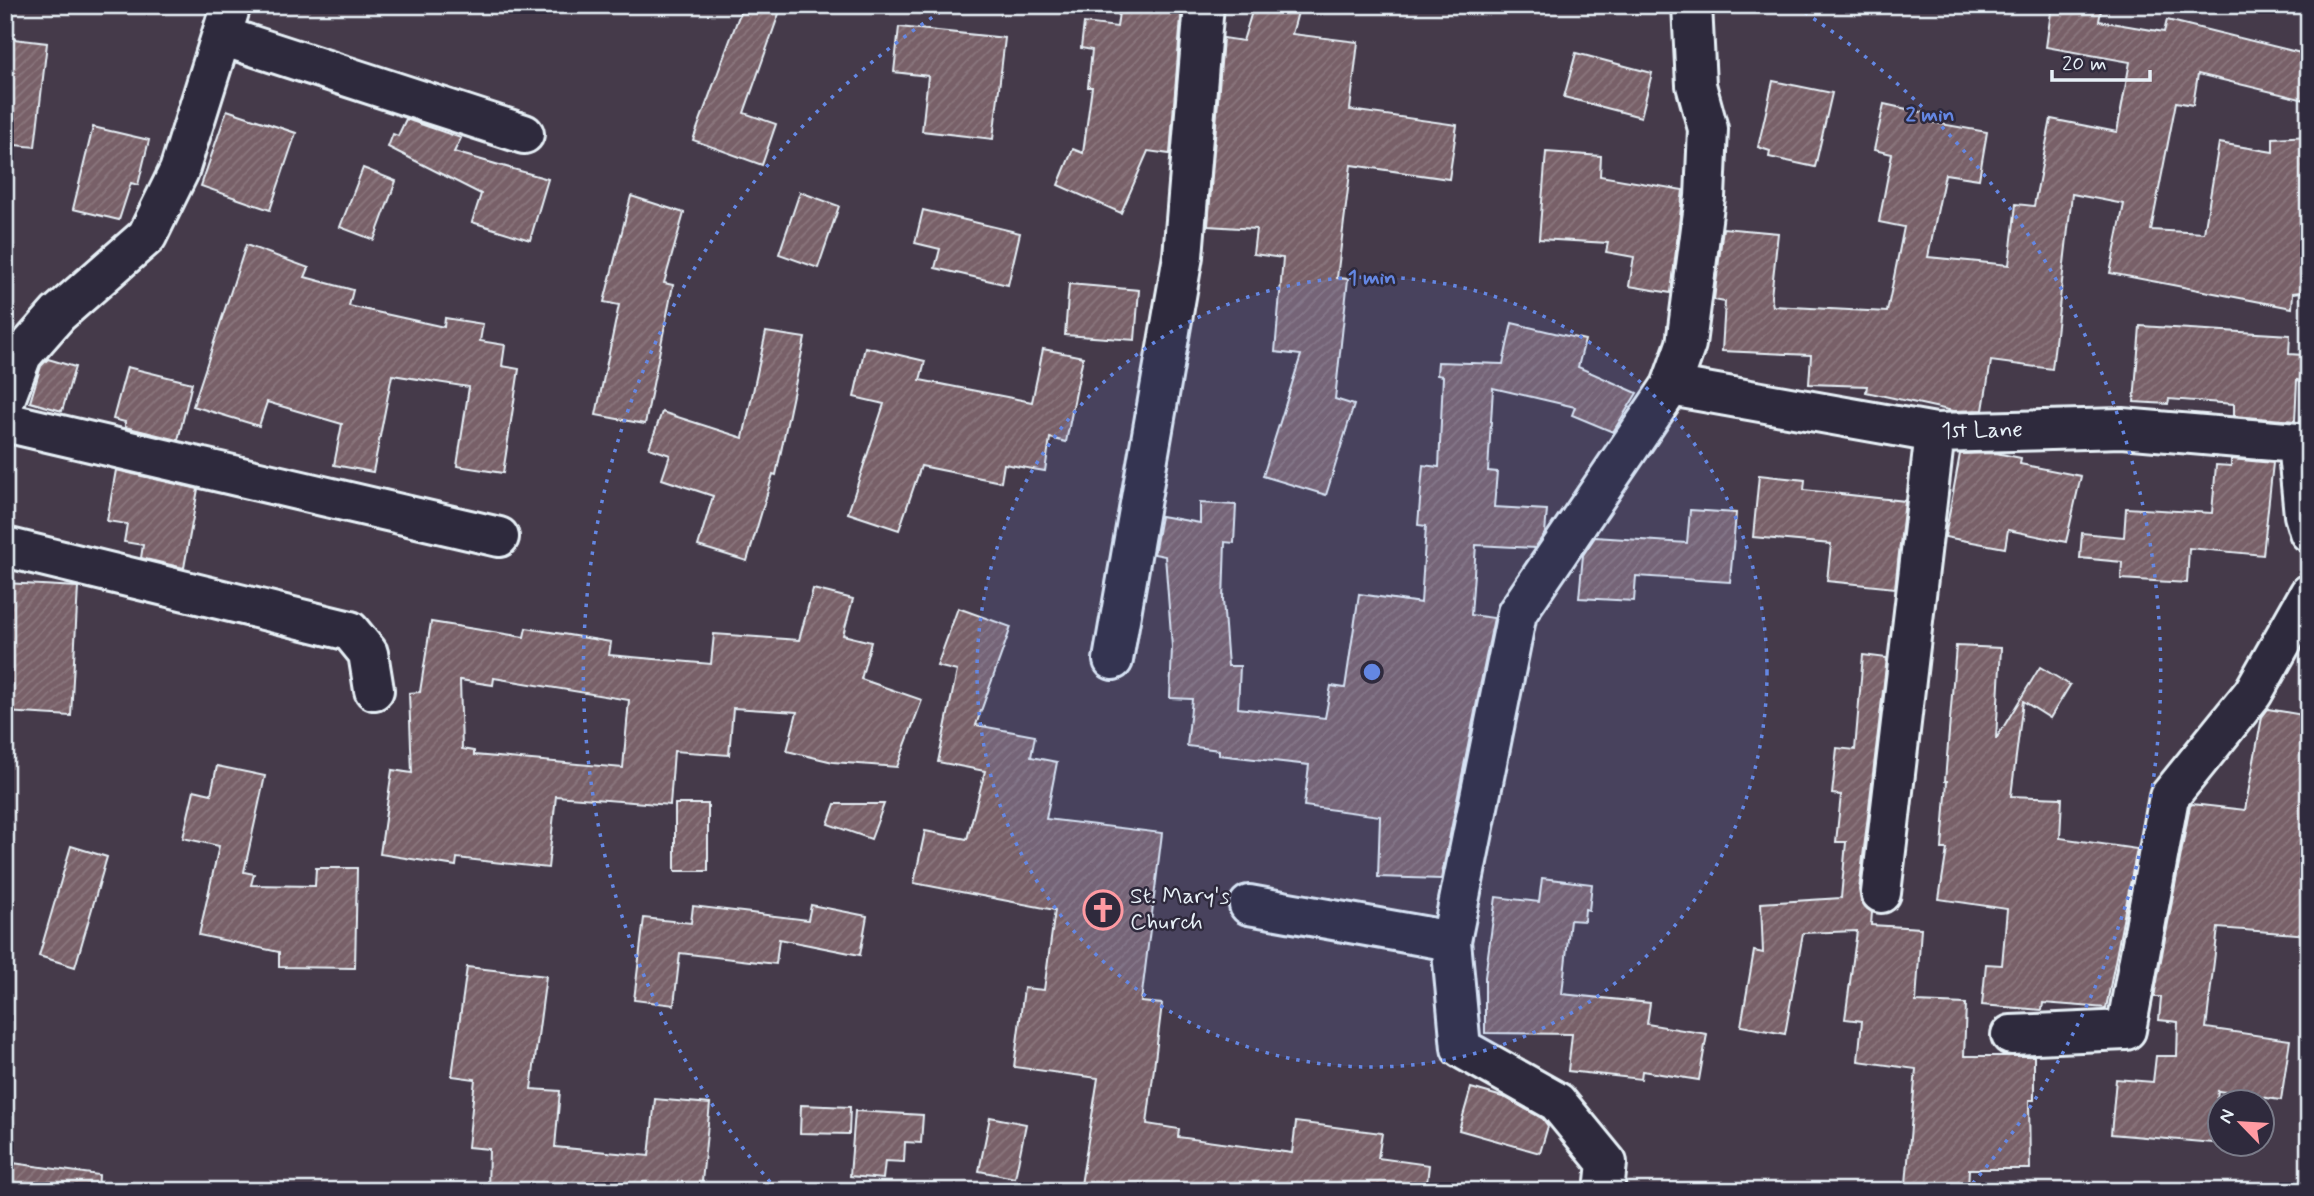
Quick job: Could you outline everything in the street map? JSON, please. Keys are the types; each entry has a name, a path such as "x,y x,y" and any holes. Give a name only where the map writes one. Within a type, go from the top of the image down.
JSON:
{"street":[{"path":"1113,660 1183,256 1204,5"},
{"path":"1604,1191 1607,1163 1557,1102 1461,1048 1451,941 1517,613 1671,386 1686,344 1705,197 1708,129 1696,85 1692,5"},
{"path":"5,400 22,355 58,313 147,236 179,171 227,21 524,134"},
{"name":"1st Lane","path":"1671,386 1935,433 2122,428 2297,443 2304,515 2309,531"},
{"path":"5,422 499,537"},
{"path":"1881,892 1935,433"},
{"path":"5,547 349,631 368,653 374,690"},
{"path":"2011,1035 2126,1030 2169,797 2253,693 2309,594"},
{"path":"1249,905 1451,941"}],"building":[{"path":"743,5 782,5 744,113 776,124 762,165 693,140"},
{"path":"1120,5 1182,5 1170,154 1148,151 1121,213 1058,185 1073,149 1083,153 1092,87 1088,87 1092,50 1081,48 1084,23 1117,27"},
{"path":"1254,5 1300,5 1292,34 1358,42 1350,110 1457,125 1449,179 1351,165 1337,278 1348,279 1335,399 1354,405 1326,495 1263,476 1301,355 1275,352 1283,258 1253,254 1256,229 1208,226 1223,38 1243,41"},
{"path":"2052,5 2102,5 2099,21 2164,32 2167,20 2309,55 2309,101 2198,74 2193,105 2176,102 2151,230 2204,233 2219,143 2273,152 2273,138 2309,136 2309,291 2293,293 2292,308 2110,273 2124,204 2072,194 2052,369 1991,361 1983,410 1953,411 1866,392 1867,386 1809,384 1811,355 1722,351 1725,302 1714,300 1723,228 1778,233 1771,297 1773,306 1887,312 1904,227 1879,222 1892,154 1874,150 1884,104 1925,113 1924,121 1987,132 1979,179 1945,174 1928,257 2009,265 2016,204 2034,206 2051,119 2117,132 2130,62 2046,47"},
{"path":"899,27 1005,38 993,139 922,131 928,76 894,72"},
{"path":"5,38 47,43 35,147 5,144"},
{"path":"1576,53 1652,73 1641,117 1564,97"},
{"path":"1773,81 1832,93 1815,167 1769,157 1770,151 1758,147"},
{"path":"227,110 296,133 270,210 201,186"},
{"path":"406,119 461,138 454,152 548,179 530,240 472,222 481,194 388,147 393,134 398,136"},
{"path":"93,127 149,140 138,185 131,183 119,220 73,209"},
{"path":"1546,152 1601,156 1600,176 1683,190 1671,293 1629,286 1634,257 1606,252 1608,243 1539,239"},
{"path":"363,168 396,181 374,240 340,227"},
{"path":"800,192 839,206 818,268 779,254"},
{"path":"631,196 684,213 664,283 673,285 645,424 596,415 619,305 604,302"},
{"path":"923,210 1020,233 1008,285 935,268 940,249 915,243"},
{"path":"246,245 309,268 305,277 353,290 349,306 444,327 445,318 483,324 480,341 505,345 502,366 519,369 503,473 457,466 469,387 392,375 373,472 334,465 342,424 267,402 259,426 193,406"},
{"path":"1069,284 1139,290 1135,340 1065,335"},
{"path":"1512,323 1585,340 1578,367 1637,393 1613,432 1572,415 1575,407 1493,388 1488,471 1497,472 1494,507 1547,510 1545,533 1535,548 1476,545 1471,615 1494,618 1441,879 1378,877 1380,816 1304,806 1309,765 1219,755 1219,750 1187,746 1192,699 1170,698 1172,647 1165,556 1154,554 1161,516 1200,523 1200,503 1236,505 1234,543 1225,542 1223,600 1228,666 1240,666 1238,708 1325,718 1331,686 1345,688 1359,594 1421,603 1426,526 1418,525 1423,465 1439,467 1443,376 1437,375 1438,362 1503,364"},
{"path":"2140,326 2290,335 2289,354 2303,355 2302,381 2297,380 2295,421 2234,416 2234,404 2169,399 2168,404 2134,402"},
{"path":"766,332 805,338 776,475 773,474 747,561 698,546 713,496 662,479 670,455 649,448 662,412 743,438"},
{"path":"865,347 925,361 920,380 1032,402 1043,349 1083,357 1066,442 1050,438 1045,471 1004,464 1001,482 921,466 899,530 848,513 884,404 854,397"},
{"path":"48,359 75,367 62,411 30,402 41,366"},
{"path":"127,367 192,383 178,440 125,427 125,422 113,419"},
{"path":"1996,453 2021,458 2020,464 2081,476 2066,542 2008,530 2005,548 1945,537 1960,454"},
{"path":"2231,459 2273,463 2263,555 2189,548 2187,583 2121,579 2122,562 2080,558 2082,533 2124,537 2126,508 2212,513 2216,465 2231,466"},
{"path":"116,470 198,489 184,568 141,558 143,545 124,542 127,524 107,521"},
{"path":"1759,475 1805,480 1804,490 1905,501 1895,588 1827,581 1831,544 1753,537"},
{"path":"1690,510 1736,513 1730,582 1636,576 1634,601 1579,598 1583,555 1595,537 1687,543"},
{"path":"5,583 78,587 71,716 5,712"},
{"path":"813,589 853,599 843,635 871,642 861,679 922,700 897,767 833,762 787,751 797,712 733,708 729,755 674,751 670,805 556,796 548,868 457,858 456,866 380,854 392,770 412,773 409,693 420,692 431,622 524,637 526,628 611,642 609,655 711,664 714,634 799,640","holes":["494,678 629,700 623,768 474,755 474,751 462,749 460,680 493,685"]},
{"path":"958,608 1011,627 976,725 1035,736 1031,757 1057,762 1046,819 1162,833 1141,1002 1162,1004 1147,1124 1179,1129 1178,1137 1292,1153 1296,1122 1382,1133 1378,1158 1429,1165 1426,1191 1080,1191 1098,1078 1014,1067 1024,988 1044,990 1055,910 914,883 925,831 967,839 985,771 938,762 957,671 937,666"},
{"path":"1956,646 2001,648 1996,739 2040,667 2070,685 2050,718 2023,701 2011,796 2062,798 2060,838 2137,849 2106,1008 2043,1003 2042,1010 1982,1005 1986,964 2002,965 2007,909 1939,899 1947,849 1942,849 1945,781"},
{"path":"1863,655 1887,658 1859,890 1861,901 1872,912 1871,925 1921,928 1916,1002 1966,1004 1964,1056 2034,1056 2034,1100 2029,1100 2030,1169 1969,1169 1968,1189 1906,1184 1916,1069 1858,1061 1862,1021 1845,1019 1857,931 1803,933 1785,1034 1741,1026 1754,951 1763,953 1761,903 1841,898 1846,842 1836,842 1841,795 1832,794 1837,748 1855,750"},
{"path":"2268,709 2309,716 2309,935 2218,928 2206,1028 2290,1040 2281,1100 2276,1099 2276,1088 2206,1088 2206,1142 2111,1134 2116,1079 2153,1082 2156,1056 2177,1056 2178,1022 2159,1020 2161,997 2154,997 2190,806 2192,804 2245,810 2262,717"},
{"path":"217,766 265,776 244,872 254,874 251,885 315,886 316,868 357,868 355,968 279,967 279,952 199,935 219,846 183,838 194,790 211,794"},
{"path":"675,804 708,804 708,871 675,871"},
{"path":"835,804 884,804 871,839 828,824"},
{"path":"71,846 107,857 75,967 39,956"},
{"path":"1542,878 1592,884 1589,910 1585,909 1584,921 1570,920 1562,994 1650,1003 1647,1024 1707,1034 1699,1080 1642,1071 1641,1079 1568,1071 1572,1034 1485,1033 1485,977 1496,897 1539,902"},
{"path":"811,905 867,916 860,955 779,939 776,964 680,953 674,1005 634,1000 644,918 691,923 693,906 808,920"},
{"path":"467,967 546,976 531,1089 560,1091 555,1147 649,1156 655,1099 710,1104 701,1191 488,1191 489,1149 468,1147 475,1079 452,1076"},
{"path":"1471,1088 1506,1098 1543,1119 1548,1126 1540,1153 1459,1130"},
{"path":"801,1105 850,1107 849,1134 800,1133"},
{"path":"855,1111 923,1115 921,1143 905,1142 904,1162 885,1161 883,1179 850,1176"},
{"path":"990,1117 1026,1124 1015,1178 979,1171"},
{"path":"13,1163 99,1175 98,1191 9,1191"}],"place":[{"name":"St. Mary's Church","path":"1103,910"}]}
